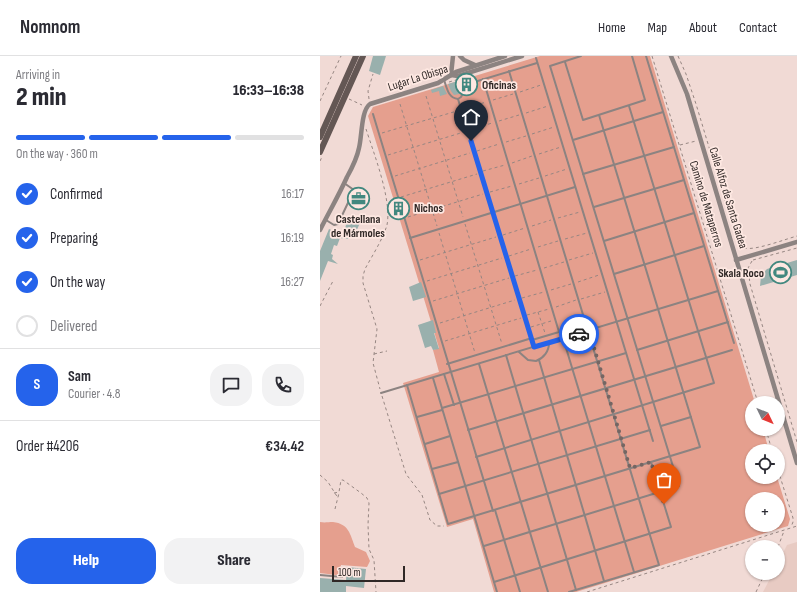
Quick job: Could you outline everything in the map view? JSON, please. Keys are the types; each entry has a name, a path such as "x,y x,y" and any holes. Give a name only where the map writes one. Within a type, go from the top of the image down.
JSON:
{"main road":[{"path":"320,137 356,56"},
{"path":"320,152 363,56"}],"street":[{"path":"451,75 453,56"},
{"path":"460,56 468,62 477,65"},
{"path":"451,75 505,56"},
{"name":"Lugar La Obispa","path":"368,105 444,80 451,75 458,76 522,56"},
{"name":"Calle Alfoz de Santa Gadea","path":"672,56 682,80 797,463"},
{"path":"320,230 359,151 364,110 368,105"},
{"path":"736,260 752,258 797,242"}],"lane":[{"path":"484,546 679,486 550,66 581,56"},
{"path":"565,61 583,120 645,100 632,56"},
{"path":"646,56 734,343"},
{"path":"536,58 653,441"},
{"path":"463,91 472,88 470,83 537,62"},
{"path":"509,71 659,565 569,592"},
{"path":"458,76 463,91 462,95 458,99"},
{"path":"447,364 559,332 483,79"},
{"path":"444,80 450,96 454,99 458,99"},
{"path":"458,99 534,347"},
{"path":"476,456 714,383 629,106"},
{"path":"573,140 664,112"},
{"path":"373,114 447,364 483,481 494,510 520,592"},
{"path":"407,385 448,524 700,448 599,115"},
{"path":"584,174 674,146"},
{"path":"594,207 684,180"},
{"path":"325,220 334,225 338,224 354,190 344,183"},
{"path":"410,238 575,187"},
{"path":"604,241 694,213"},
{"path":"614,274 704,246"},
{"path":"381,394 718,291"},
{"path":"638,350 728,322"},
{"path":"563,338 634,572"},
{"path":"519,352 528,360 539,360 547,352 549,342"},
{"path":"468,430 732,350"},
{"path":"416,417 454,404 626,353"},
{"path":"506,355 546,494 576,590"},
{"path":"539,360 604,581"},
{"path":"479,364 548,592"},
{"path":"444,374 454,404"},
{"path":"433,378 497,592"},
{"path":"661,426 691,417"},
{"path":"439,494 650,430"},
{"path":"424,444 450,436"},
{"path":"432,469 458,462"},
{"path":"494,582 671,527 651,462"},
{"path":"320,575 342,577 344,568"}],"path":[{"path":"320,101 341,56"},
{"name":"Camino de Mataperros","path":"652,56 756,396"},
{"path":"678,56 694,98 737,240 741,246 747,249 758,248 797,236"},
{"path":"347,99 368,105 368,91 373,74"},
{"path":"426,96 503,347"},
{"path":"400,104 476,355"},
{"path":"363,119 377,165 387,209 386,225 363,276 363,283 377,329 373,354 375,374 406,474 422,495 428,515 434,524 441,526 448,524"},
{"path":"679,145 700,140"},
{"path":"797,248 752,258 748,268 748,276 797,442"},
{"path":"320,306 333,281"},
{"path":"538,312 546,336"},
{"path":"529,328 556,320"},
{"path":"373,354 387,351"},
{"path":"320,475 328,482 338,498"},
{"path":"335,509 342,480 346,481 367,498 369,503 369,549 374,560 376,592"},
{"path":"782,484 793,518 791,527"},
{"path":"334,493 339,492"},
{"path":"785,530 797,526"},
{"path":"587,592 781,532"},
{"path":"756,592 762,580"}],"shaded area":[{"path":"540,56 650,56 753,396 745,396 745,436 765,436 767,444 745,444 745,484 779,484 782,492 745,492 745,532 769,532 576,592 494,592 473,519 447,527 403,383 439,372 433,350 439,348 368,116 373,107"},
{"path":"785,503 790,519 788,526 785,527"},
{"path":"320,522 333,522 346,527 355,547 366,552 370,561 367,567 341,565 340,574 320,573"},
{"path":"797,542 797,592 763,592 769,580 785,580 785,549 787,545"}],"building":[{"path":"373,56 386,56 380,75 369,71"},
{"path":"458,81 460,90 459,94 454,95 448,84"},
{"path":"443,86 447,94 440,96 439,91 432,93 431,90"},
{"path":"346,217 360,223 354,236 344,232 346,225 343,223"},
{"path":"329,229 349,238 340,238 337,246 334,245 331,254 333,255 332,259 338,264 328,261 320,281 320,251"},
{"name":"Skala Roco","path":"797,260 797,275 760,286 761,276 764,275 764,272 767,269"},
{"path":"421,282 426,297 413,301 409,287"},
{"path":"433,320 436,333 434,333 439,349 433,350 431,346 425,348 418,325"},
{"path":"347,567 366,569 364,588 346,586 346,592 320,592 320,578 346,580"}],"way so far":[{"path":"579,334 589,331 630,468 651,462 664,504"}],"place":[{"name":"Oficinas","path":"467,85"},
{"name":"Castellana de Mármoles","path":"358,198"},
{"name":"Nichos","path":"398,208"},
{"name":"Skala Roco","path":"780,273"}],"route":[{"path":"471,141 534,347 579,334"}]}
